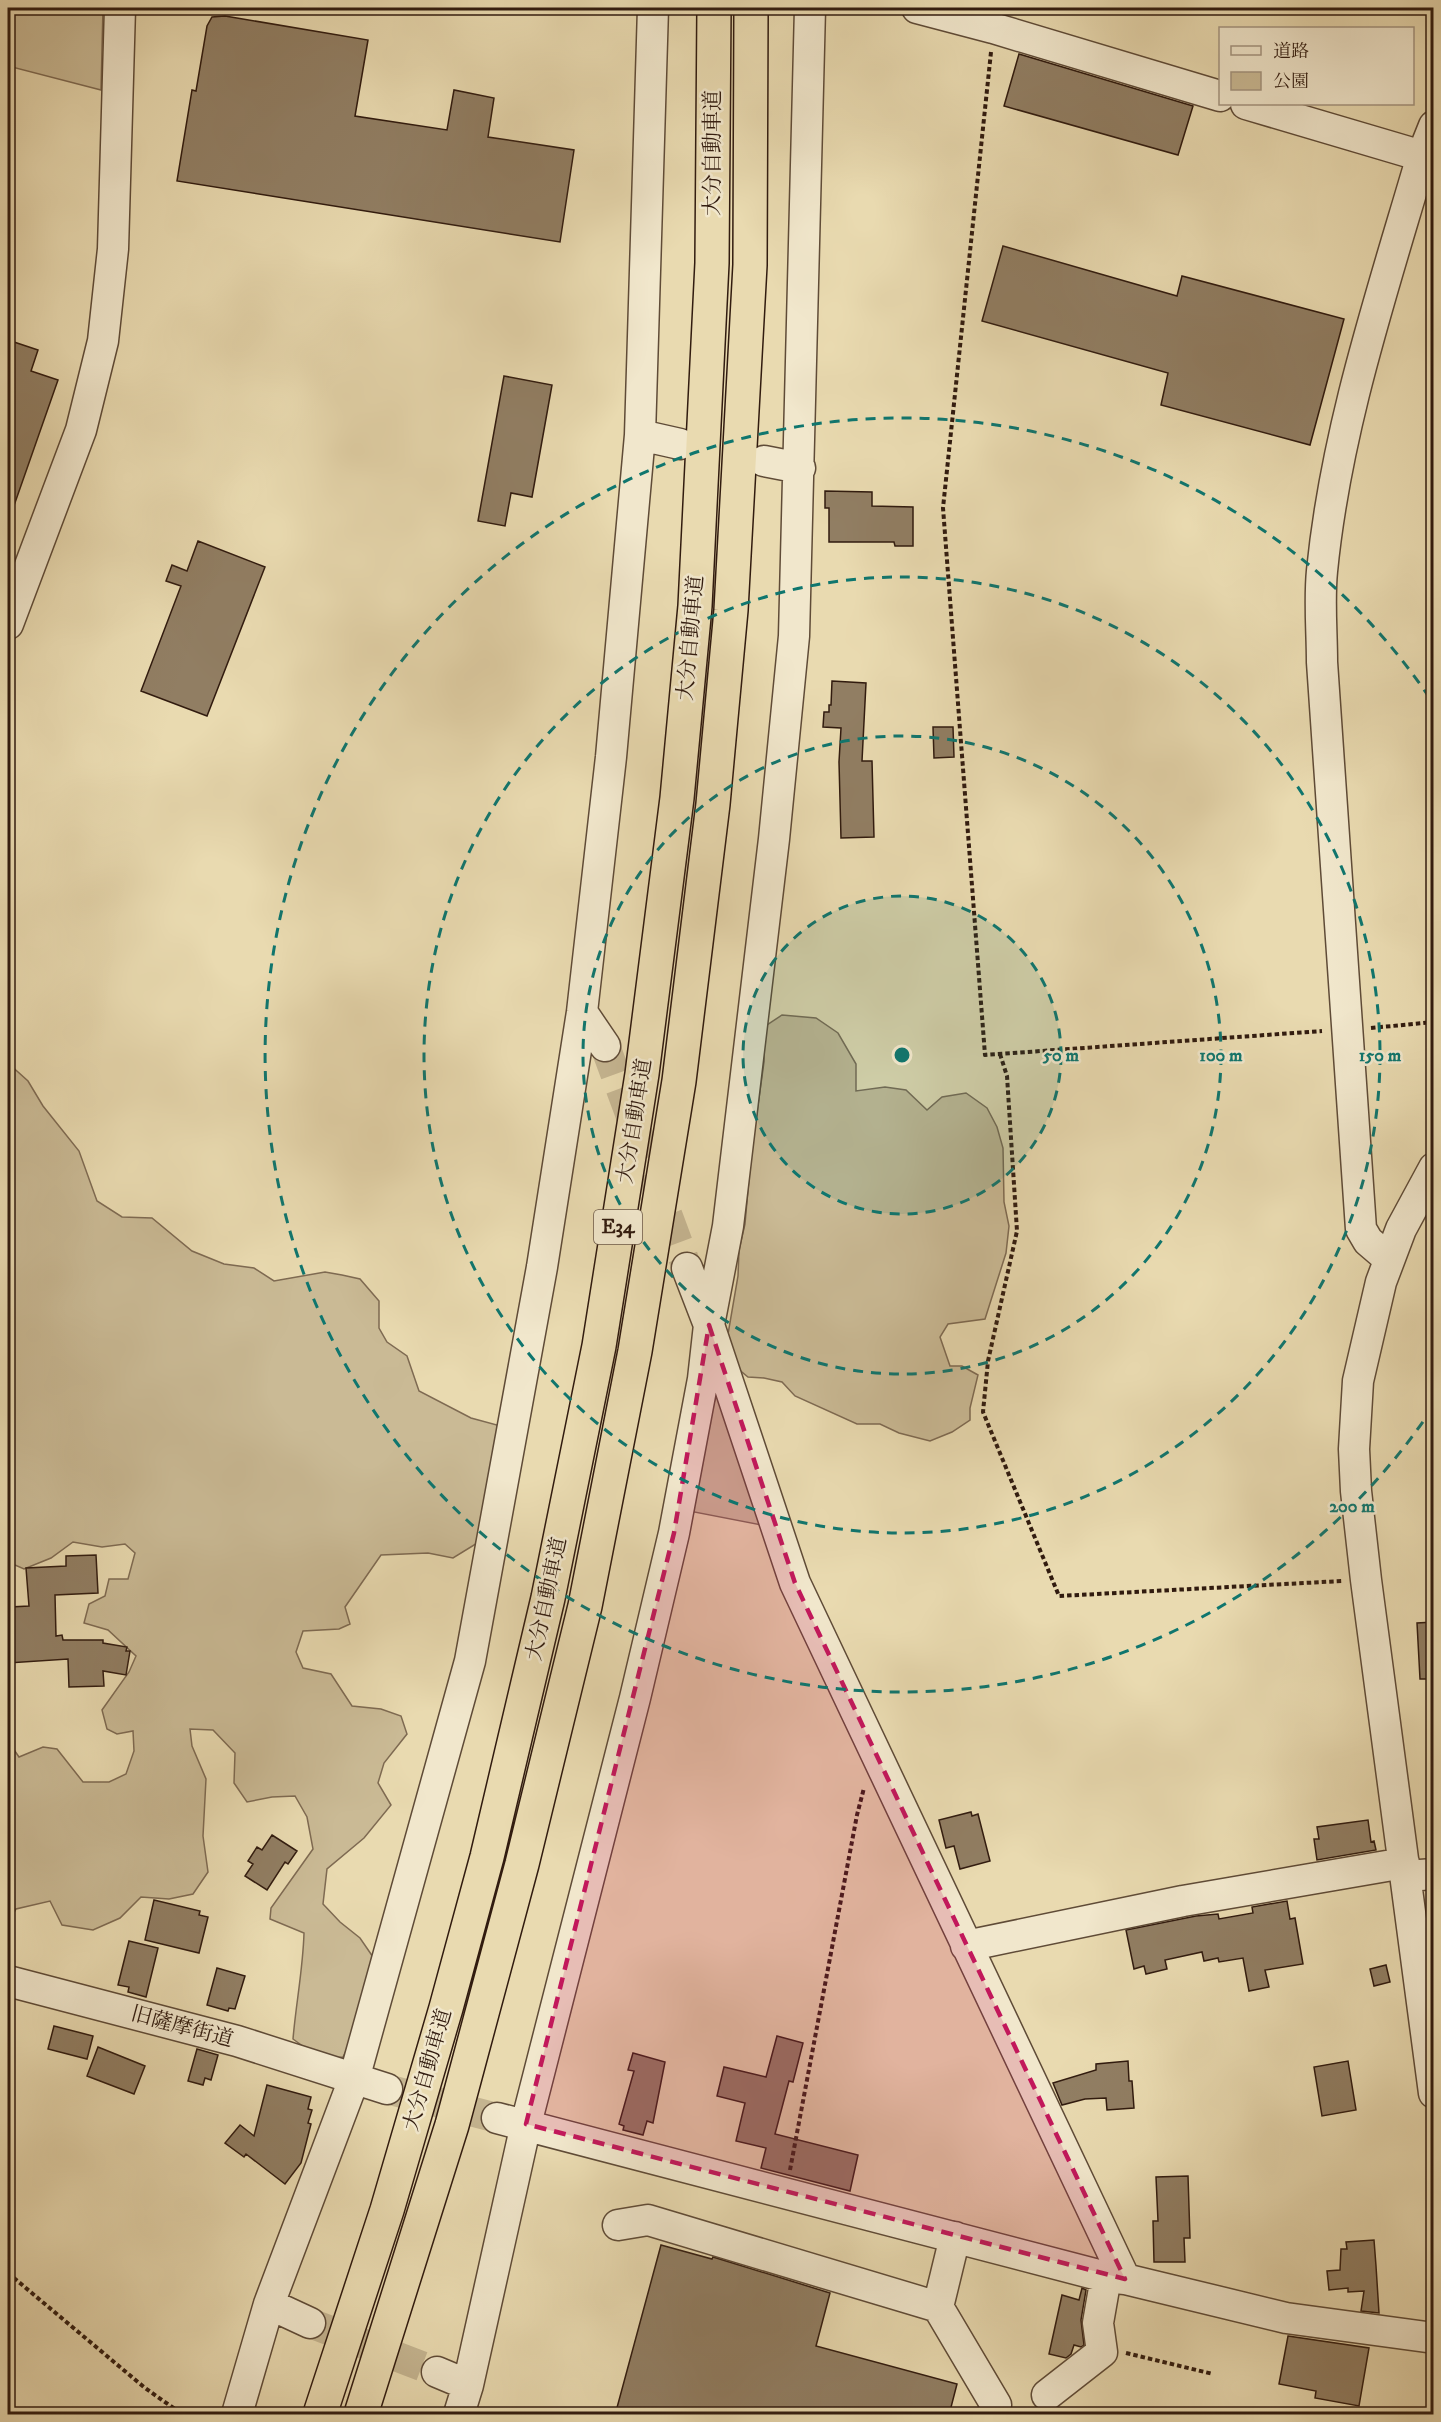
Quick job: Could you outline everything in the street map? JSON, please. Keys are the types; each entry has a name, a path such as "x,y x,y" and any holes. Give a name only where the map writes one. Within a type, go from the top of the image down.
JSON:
{"highway":[{"name":"大分自動車道","path":"320,2415 387,2210 487,1857 548,1598 601,1334 642,1074 677,798 695,606 712,263 714,8"},
{"name":"大分自動車道","path":"361,2415 452,2125 522,1864 585,1606 635,1351 679,1081 713,804 731,610 750,266 751,8"},
{"path":"382,2415 410,2310 452,2125"}],"street":[{"path":"8,624 81,430 103,341 113,249 120,8"},
{"path":"237,2415 269,2304 354,2079 470,1661 542,1267 582,1012 611,757 640,435 653,8"},
{"path":"459,2415 468,2385 526,2124 635,1698 674,1533 703,1379 709,1324 728,1226 775,828 794,636 810,8"},
{"path":"917,8 993,28 1219,95"},
{"path":"1249,105 1428,160"},
{"path":"1389,1259 1368,1241 1361,1229 1323,662 1322,574 1329,514 1359,371 1428,160 1434,126"},
{"path":"640,435 680,444"},
{"path":"764,461 800,468"},
{"path":"582,1012 605,1046"},
{"path":"1434,1168 1401,1229 1381,1281 1358,1381 1355,1459 1366,1580 1414,1871 1434,2093"},
{"path":"687,1268 709,1324 795,1583 966,1946 1115,2278 1098,2323 1102,2352 1047,2395"},
{"path":"966,1946 1182,1901 1414,1871"},
{"name":"旧薩摩街道","path":"8,1981 237,2041 387,2089"},
{"path":"497,2118 1115,2278 1286,2318 1434,2338"},
{"path":"618,2225 648,2220 938,2307 996,2405 994,2415"},
{"path":"938,2307 955,2237"},
{"path":"269,2304 310,2323"},
{"path":"436,2372 468,2385"}],"path":[{"path":"993,28 943,508 984,1055 1434,1022"},
{"path":"1000,1054 1007,1076 1017,1231 988,1361 983,1412 1059,1596 1366,1580"},
{"path":"785,2193 856,1815 873,1750"},
{"path":"8,2273 145,2388 182,2415"},
{"path":"1102,2352 1116,2350 1213,2374"}],"highlighted area":[{"path":"709,1325 795,1583 1125,2279 526,2124 674,1533"}],"green space":[{"path":"8,8 103,8 101,90 8,66"},
{"path":"782,1015 816,1018 838,1033 856,1064 856,1091 885,1087 906,1090 927,1110 942,1097 966,1093 987,1108 997,1127 1003,1148 1004,1202 1009,1226 1006,1253 985,1319 948,1324 940,1337 950,1366 962,1366 978,1375 970,1408 970,1420 952,1432 930,1441 899,1433 880,1424 857,1424 795,1396 782,1382 748,1377 731,1363 727,1340 738,1276 739,1250 745,1224 751,1156 764,1062 764,1027"},
{"path":"8,1063 28,1081 43,1106 79,1151 97,1201 122,1217 152,1218 192,1251 224,1264 254,1268 274,1281 325,1272 360,1279 379,1301 379,1328 387,1342 407,1356 419,1391 471,1418 497,1425 493,1469 479,1542 453,1558 428,1553 381,1555 345,1607 350,1624 339,1629 303,1631 296,1652 303,1668 331,1674 352,1706 381,1709 401,1716 407,1734 384,1763 378,1783 391,1805 364,1838 327,1869 323,1904 360,1938 373,1957 351,2041 343,2057 322,2060 293,2039 304,1933 270,1919 271,1908 313,1849 307,1817 295,1796 272,1797 247,1802 234,1783 235,1753 213,1730 190,1729 192,1746 206,1779 203,1836 208,1872 193,1894 169,1899 141,1897 120,1918 93,1930 62,1925 50,1901 16,1909 8,1924 8,1741 19,1757 43,1747 57,1749 83,1782 109,1782 126,1774 134,1751 133,1731 117,1734 107,1729 102,1710 129,1672 136,1656 108,1630 84,1623 89,1604 105,1596 109,1579 128,1579 135,1553 125,1544 102,1547 73,1542 51,1558 24,1569 8,1562"},
{"path":"719,1385 767,1526 689,1511 704,1439"}],"building":[{"path":"225,16 368,40 355,116 447,130 454,90 494,98 488,137 574,150 560,242 177,181 192,90 196,91 207,26 212,17"},
{"path":"1019,54 1193,106 1178,155 1004,106"},
{"path":"1003,246 1177,296 1182,276 1344,319 1310,445 1161,405 1168,373 982,321"},
{"path":"8,340 38,350 31,371 58,380 10,517 8,517"},
{"path":"504,376 552,385 532,497 511,493 505,526 478,521"},
{"path":"825,491 872,492 872,506 913,507 913,546 895,546 894,542 829,542 829,508 825,508"},
{"path":"198,541 265,567 207,716 141,691 181,586 166,581 172,565 187,571"},
{"path":"832,681 866,683 862,761 872,761 874,837 841,838 839,762 841,728 823,727 824,712 829,712 829,705 831,705"},
{"path":"933,727 953,727 954,757 934,758"},
{"path":"96,1555 98,1593 55,1595 56,1636 62,1635 63,1640 103,1640 103,1643 127,1647 126,1651 130,1651 126,1675 103,1671 104,1686 69,1687 68,1659 8,1663 10,1607 29,1606 26,1568 66,1566 66,1556"},
{"path":"1434,1622 1434,1679 1420,1679 1417,1623"},
{"path":"971,1812 972,1816 978,1814 990,1861 960,1869 954,1846 946,1848 939,1820"},
{"path":"1368,1820 1371,1842 1374,1841 1376,1850 1317,1860 1314,1839 1319,1839 1317,1827"},
{"path":"272,1835 297,1851 288,1864 285,1862 267,1890 245,1876 253,1864 248,1861 257,1847 262,1850"},
{"path":"154,1900 200,1911 199,1915 208,1917 199,1953 145,1940"},
{"path":"1287,1901 1290,1919 1295,1918 1303,1964 1265,1970 1269,1987 1249,1991 1243,1958 1219,1962 1218,1958 1204,1961 1202,1952 1165,1960 1167,1969 1146,1974 1144,1966 1134,1969 1126,1930 1196,1916 1218,1914 1219,1919 1253,1913 1252,1907"},
{"path":"129,1941 158,1948 146,1997 128,1992 129,1987 118,1985"},
{"path":"1386,1965 1390,1982 1374,1986 1370,1969"},
{"path":"217,1968 245,1976 235,2009 229,2008 228,2011 207,2005"},
{"path":"54,2026 93,2036 87,2059 48,2049"},
{"path":"777,2036 803,2043 793,2082 789,2081 775,2134 858,2155 850,2191 761,2168 766,2148 736,2141 745,2103 717,2096 724,2067 766,2077"},
{"path":"98,2047 145,2066 134,2094 87,2076"},
{"path":"197,2049 218,2055 211,2080 205,2078 203,2085 188,2081"},
{"path":"633,2053 665,2062 653,2123 647,2121 643,2135 623,2130 624,2126 619,2124 634,2071 628,2070"},
{"path":"1128,2061 1134,2108 1107,2110 1106,2098 1085,2099 1062,2105 1053,2083 1096,2070 1096,2064"},
{"path":"1348,2061 1356,2110 1322,2116 1314,2067"},
{"path":"267,2085 311,2097 308,2109 312,2110 308,2123 311,2124 301,2163 285,2184 246,2154 244,2157 225,2143 240,2125 254,2136"},
{"path":"1188,2176 1190,2238 1184,2238 1185,2262 1154,2262 1153,2221 1158,2221 1156,2177"},
{"path":"1374,2240 1379,2313 1361,2311 1364,2291 1348,2292 1348,2288 1329,2290 1327,2271 1340,2270 1341,2249 1347,2249 1346,2242"},
{"path":"661,2245 712,2259 713,2257 830,2293 816,2346 957,2384 949,2415 615,2415"},
{"path":"1082,2288 1086,2290 1081,2320 1084,2345 1081,2347 1074,2345 1071,2354 1066,2358 1049,2354 1062,2295 1079,2300"},
{"path":"1288,2336 1369,2348 1359,2406 1315,2398 1316,2391 1279,2384"}],"tunnel":[{"path":"605,1046 687,1268"},
{"path":"387,2089 497,2118"},
{"path":"310,2323 437,2372"}]}
